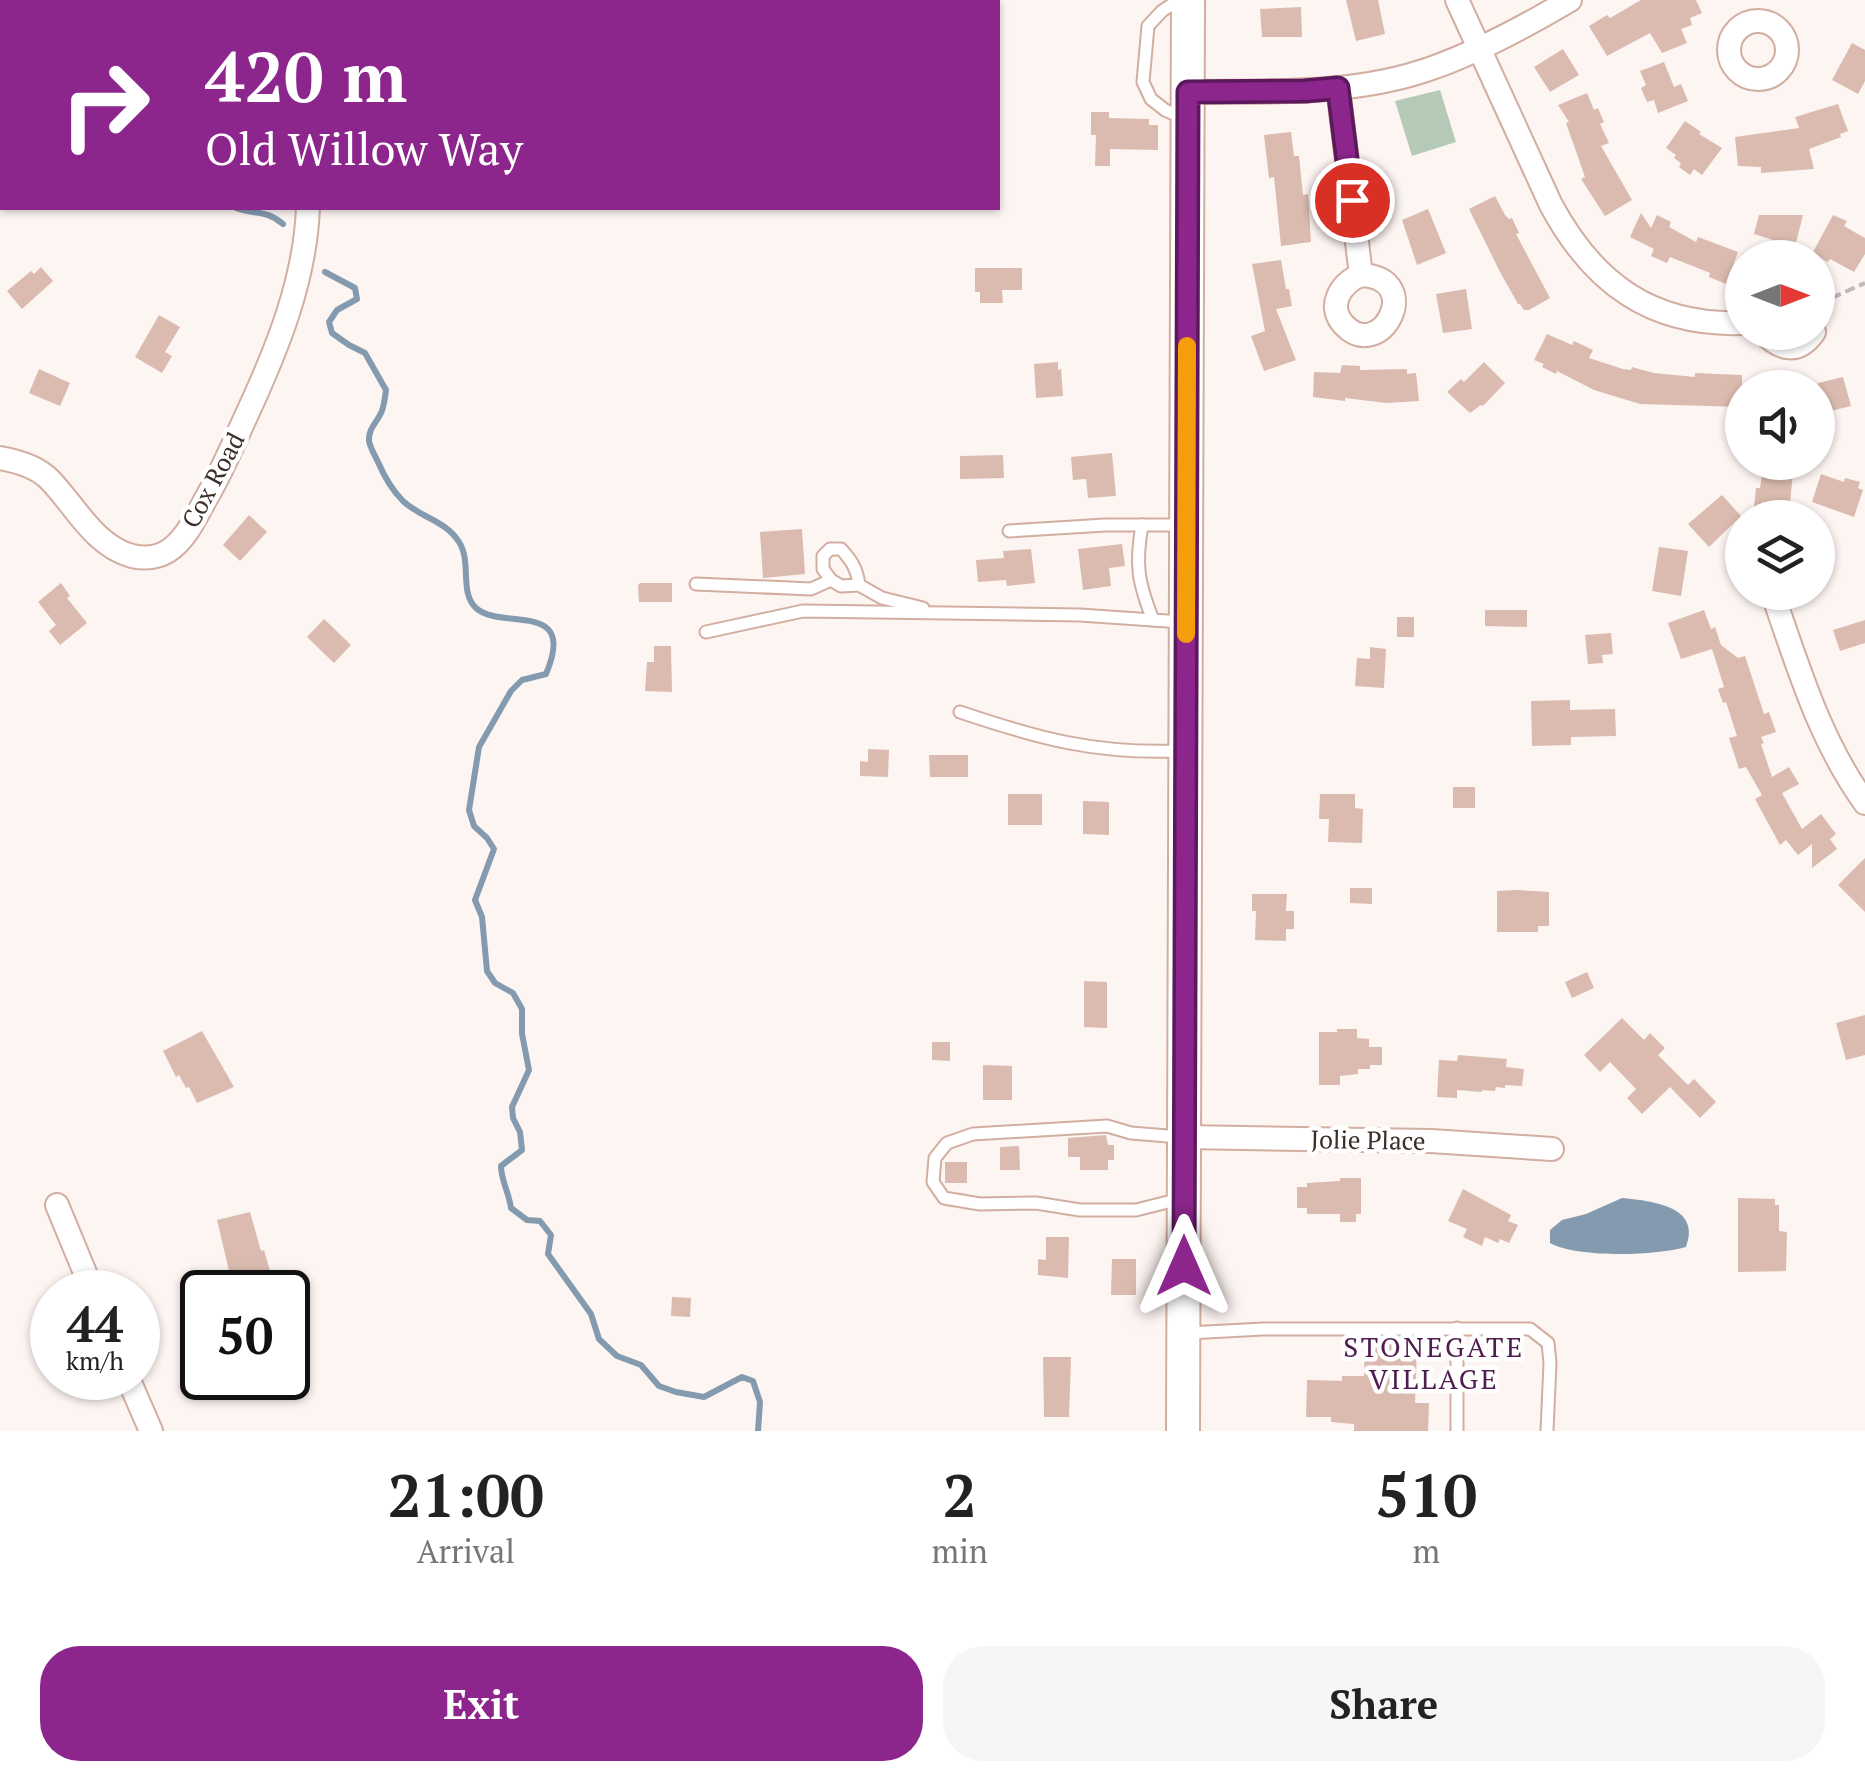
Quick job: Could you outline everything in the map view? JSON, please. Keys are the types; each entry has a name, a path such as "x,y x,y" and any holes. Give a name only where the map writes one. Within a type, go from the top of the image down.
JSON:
{"main road":[{"path":"1183,1431 1188,0"}],"street":[{"path":"1456,0 1550,205 1582,255 1609,282 1638,301 1671,315 1725,323"},
{"path":"1187,106 1338,88 1430,69 1480,48 1570,0"},
{"path":"1338,88 1361,275"},
{"name":"Cox Road","path":"0,458 26,465 48,478 114,549 148,558 172,549 218,477 271,362 297,284 308,210"},
{"path":"1778,610 1829,747 1865,803"},
{"name":"Jolie Place","path":"1184,1137 1431,1140 1552,1149"},
{"path":"57,1205 84,1270"},
{"path":"138,1400 151,1431"}],"lane":[{"path":"1179,0 1148,26 1143,82 1151,99 1165,110 1187,106"},
{"path":"1142,524 1138,574 1152,620"},
{"path":"1010,531 1186,524"},
{"path":"859,586 851,559 841,549 830,550 823,556 822,569 841,586 859,586 882,598 936,612"},
{"path":"696,584 811,589 831,580"},
{"path":"706,632 803,610 1080,615 1186,622"},
{"path":"960,712 1076,746 1111,751 1186,751"},
{"path":"1184,1137 1131,1133 1107,1126 973,1134 947,1143 935,1158 933,1182 944,1198 980,1204 1136,1210 1184,1198"},
{"path":"1456,1431 1458,1328"},
{"path":"1184,1334 1263,1329 1530,1328 1548,1343 1547,1431"}],"path":[{"path":"1835,296 1865,283"}],"green space":[{"path":"1440,90 1456,142 1412,156 1395,101"}],"water":[{"path":"1622,1198 1660,1204 1681,1214 1689,1233 1686,1247 1616,1254 1578,1251 1550,1243 1550,1230 1562,1220"}],"building":[{"path":"1346,0 1378,0 1385,34 1356,41"},
{"path":"1641,0 1696,0 1702,13 1690,18 1692,25 1681,29 1687,43 1662,53 1650,33 1607,56 1589,26"},
{"path":"1301,7 1302,37 1262,37 1260,9"},
{"path":"1852,43 1865,50 1865,81 1858,94 1832,80"},
{"path":"1563,49 1579,75 1550,92 1534,67"},
{"path":"1664,62 1674,87 1681,84 1688,101 1658,113 1654,100 1647,102 1641,88 1646,85 1640,71"},
{"path":"1587,93 1604,122 1600,124 1609,143 1601,146 1632,200 1605,216 1581,179 1585,177 1566,123 1569,122 1558,105"},
{"path":"1838,104 1848,131 1809,149 1814,169 1761,173 1761,167 1738,166 1735,137 1799,128 1795,117"},
{"path":"1091,112 1109,112 1109,118 1149,119 1149,125 1158,125 1158,150 1110,149 1110,166 1095,166 1096,135 1091,135"},
{"path":"1685,121 1722,148 1702,175 1694,169 1690,175 1679,167 1676,155 1666,148"},
{"path":"1291,132 1294,156 1299,156 1303,195 1308,194 1311,242 1281,246 1274,177 1269,178 1264,135"},
{"path":"1495,196 1505,215 1512,218 1519,233 1516,234 1550,298 1529,310 1518,304 1469,209"},
{"path":"1428,209 1446,253 1417,265 1402,220"},
{"path":"1641,213 1651,228 1657,215 1671,222 1669,227 1696,242 1698,237 1725,247 1725,284 1709,277 1710,273 1670,257 1667,263 1651,256 1654,249 1630,237"},
{"path":"1759,215 1803,215 1797,240 1773,240 1754,234"},
{"path":"1833,215 1847,221 1844,226 1865,238 1865,254 1854,272 1835,262 1835,240 1820,240"},
{"path":"1281,260 1292,306 1276,309 1296,360 1264,371 1251,336 1265,331 1252,264"},
{"path":"41,267 53,281 22,309 7,291"},
{"path":"975,268 1022,268 1022,290 1002,290 1003,303 980,303 980,292 975,292"},
{"path":"1466,289 1472,329 1443,333 1436,294"},
{"path":"159,315 180,327 165,352 172,356 162,373 135,357"},
{"path":"1547,334 1572,345 1574,341 1593,350 1589,358 1623,369 1695,377 1695,373 1725,374 1725,406 1640,404 1594,390 1534,360"},
{"path":"1058,362 1063,396 1036,398 1034,364"},
{"path":"1484,362 1505,383 1483,406 1470,413 1447,392"},
{"path":"1342,365 1360,366 1360,370 1407,369 1407,374 1416,373 1419,401 1386,403 1313,397 1314,372 1340,373"},
{"path":"39,369 70,383 60,406 29,393"},
{"path":"1843,377 1851,406 1835,410 1835,379"},
{"path":"1112,453 1116,496 1088,498 1086,479 1073,480 1071,457"},
{"path":"1003,455 1004,478 960,479 960,456"},
{"path":"1845,478 1860,482 1858,488 1863,490 1854,517 1835,510 1835,500 1813,500 1819,480 1844,482"},
{"path":"1761,480 1792,480 1790,500 1755,500 1756,488 1760,488"},
{"path":"1722,495 1727,500 1725,532 1709,547 1688,524"},
{"path":"249,515 267,532 240,561 223,545"},
{"path":"802,529 805,574 763,578 760,532"},
{"path":"1122,544 1125,566 1109,568 1111,586 1083,590 1078,549"},
{"path":"1659,547 1688,551 1681,596 1652,591"},
{"path":"1031,549 1035,583 1007,586 1006,580 978,582 976,560 1004,558 1003,551"},
{"path":"61,583 70,596 67,598 87,623 60,645 49,631 56,625 38,602"},
{"path":"641,583 672,583 672,602 639,602"},
{"path":"1485,610 1527,610 1527,627 1485,626"},
{"path":"1704,610 1721,645 1738,658 1745,656 1764,714 1769,712 1776,732 1761,737 1761,744 1772,777 1789,767 1799,784 1782,793 1802,829 1821,814 1836,834 1830,839 1837,849 1812,868 1812,844 1798,855 1786,840 1780,845 1755,799 1762,795 1746,767 1739,769 1729,738 1737,736 1718,689 1724,687 1712,649 1681,659 1668,623"},
{"path":"1397,617 1414,617 1414,637 1397,637"},
{"path":"324,619 351,645 334,663 307,637"},
{"path":"1865,620 1865,643 1840,651 1833,630"},
{"path":"1611,633 1613,654 1602,655 1603,663 1588,664 1585,635"},
{"path":"654,646 671,646 672,692 645,691 647,662 654,662"},
{"path":"1370,647 1386,649 1384,688 1355,686 1357,658 1370,659"},
{"path":"1570,700 1570,710 1615,709 1616,736 1571,737 1571,745 1532,746 1531,701"},
{"path":"868,749 889,750 888,777 860,776 860,761 868,762"},
{"path":"929,755 968,755 968,777 930,777"},
{"path":"1453,787 1475,787 1475,808 1453,808"},
{"path":"1008,794 1042,794 1042,825 1008,825"},
{"path":"1320,794 1355,794 1355,808 1363,809 1362,843 1328,842 1329,819 1319,819"},
{"path":"1083,801 1109,802 1109,835 1083,834"},
{"path":"1865,858 1865,912 1838,885"},
{"path":"1350,888 1372,888 1372,904 1350,903"},
{"path":"1497,891 1549,892 1549,926 1538,926 1538,932 1497,932"},
{"path":"1252,894 1287,894 1286,911 1294,911 1294,929 1286,929 1286,941 1255,940"},
{"path":"1587,972 1594,988 1572,998 1565,982"},
{"path":"1084,981 1107,982 1107,1028 1084,1027"},
{"path":"1865,1015 1865,1055 1846,1060 1836,1023"},
{"path":"1622,1018 1644,1040 1650,1033 1665,1048 1658,1055 1688,1085 1694,1079 1716,1102 1700,1118 1670,1087 1642,1114 1627,1098 1636,1089 1610,1062 1600,1072 1584,1055"},
{"path":"1357,1029 1357,1038 1369,1039 1369,1047 1382,1047 1382,1065 1370,1065 1370,1069 1358,1069 1358,1074 1340,1076 1340,1085 1319,1085 1319,1032"},
{"path":"202,1031 234,1087 197,1103 189,1087 179,1075 176,1077 163,1051"},
{"path":"932,1042 950,1042 950,1061 932,1060"},
{"path":"1458,1055 1507,1059 1506,1067 1524,1069 1522,1086 1505,1085 1482,1092 1457,1090 1457,1098 1437,1097 1439,1060 1457,1061"},
{"path":"983,1065 1012,1066 1012,1100 983,1100"},
{"path":"1106,1135 1108,1145 1114,1145 1114,1160 1108,1160 1108,1170 1080,1170 1080,1157 1068,1157 1068,1138"},
{"path":"1019,1146 1020,1170 1000,1170 1000,1147"},
{"path":"945,1162 967,1162 967,1183 945,1183"},
{"path":"1361,1178 1361,1214 1356,1214 1356,1222 1340,1222 1340,1214 1307,1214 1307,1208 1297,1208 1297,1187"},
{"path":"1463,1189 1511,1215 1508,1221 1518,1225 1509,1243 1485,1237 1482,1246 1463,1237 1467,1229 1448,1221"},
{"path":"1738,1198 1775,1199 1775,1205 1779,1205 1779,1231 1787,1232 1786,1271 1738,1272"},
{"path":"250,1212 270,1270 229,1270 217,1220"},
{"path":"1046,1237 1069,1237 1068,1278 1038,1275 1038,1259 1046,1260"},
{"path":"1112,1259 1136,1259 1136,1295 1111,1295"},
{"path":"672,1297 691,1298 690,1317 671,1316"},
{"path":"1384,1339 1414,1340 1415,1403 1429,1403 1428,1431 1354,1431 1354,1424 1331,1422 1331,1417 1306,1417 1307,1380 1342,1381 1342,1376 1364,1376 1365,1347 1384,1348"},
{"path":"1043,1357 1071,1357 1069,1417 1044,1417"}],"waterway":[{"path":"246,210 265,214 283,224"},
{"path":"325,272 355,288 357,299 337,310 329,322 332,333 365,353 386,390 369,441 389,483 403,501 447,529 459,542 465,559 468,594 476,608 487,614 545,626 552,635 553,651 546,674 522,680 511,691 479,747 469,810 474,826 494,849 475,900 482,917 487,971 495,983 513,993 522,1009 529,1070 512,1107 522,1150 501,1166 511,1208 527,1220 540,1221 551,1235 548,1254 591,1314 599,1339 617,1356 641,1365 659,1386 676,1392 704,1397 742,1377 753,1381 760,1402 758,1431"}],"slow traffic":[{"path":"1186,634 1187,346"}],"district":[{"name":"STONEGATE VILLAGE","path":"1434,1363"}],"route":[{"path":"1184,1266 1188,92 1338,88 1352,200"}]}
